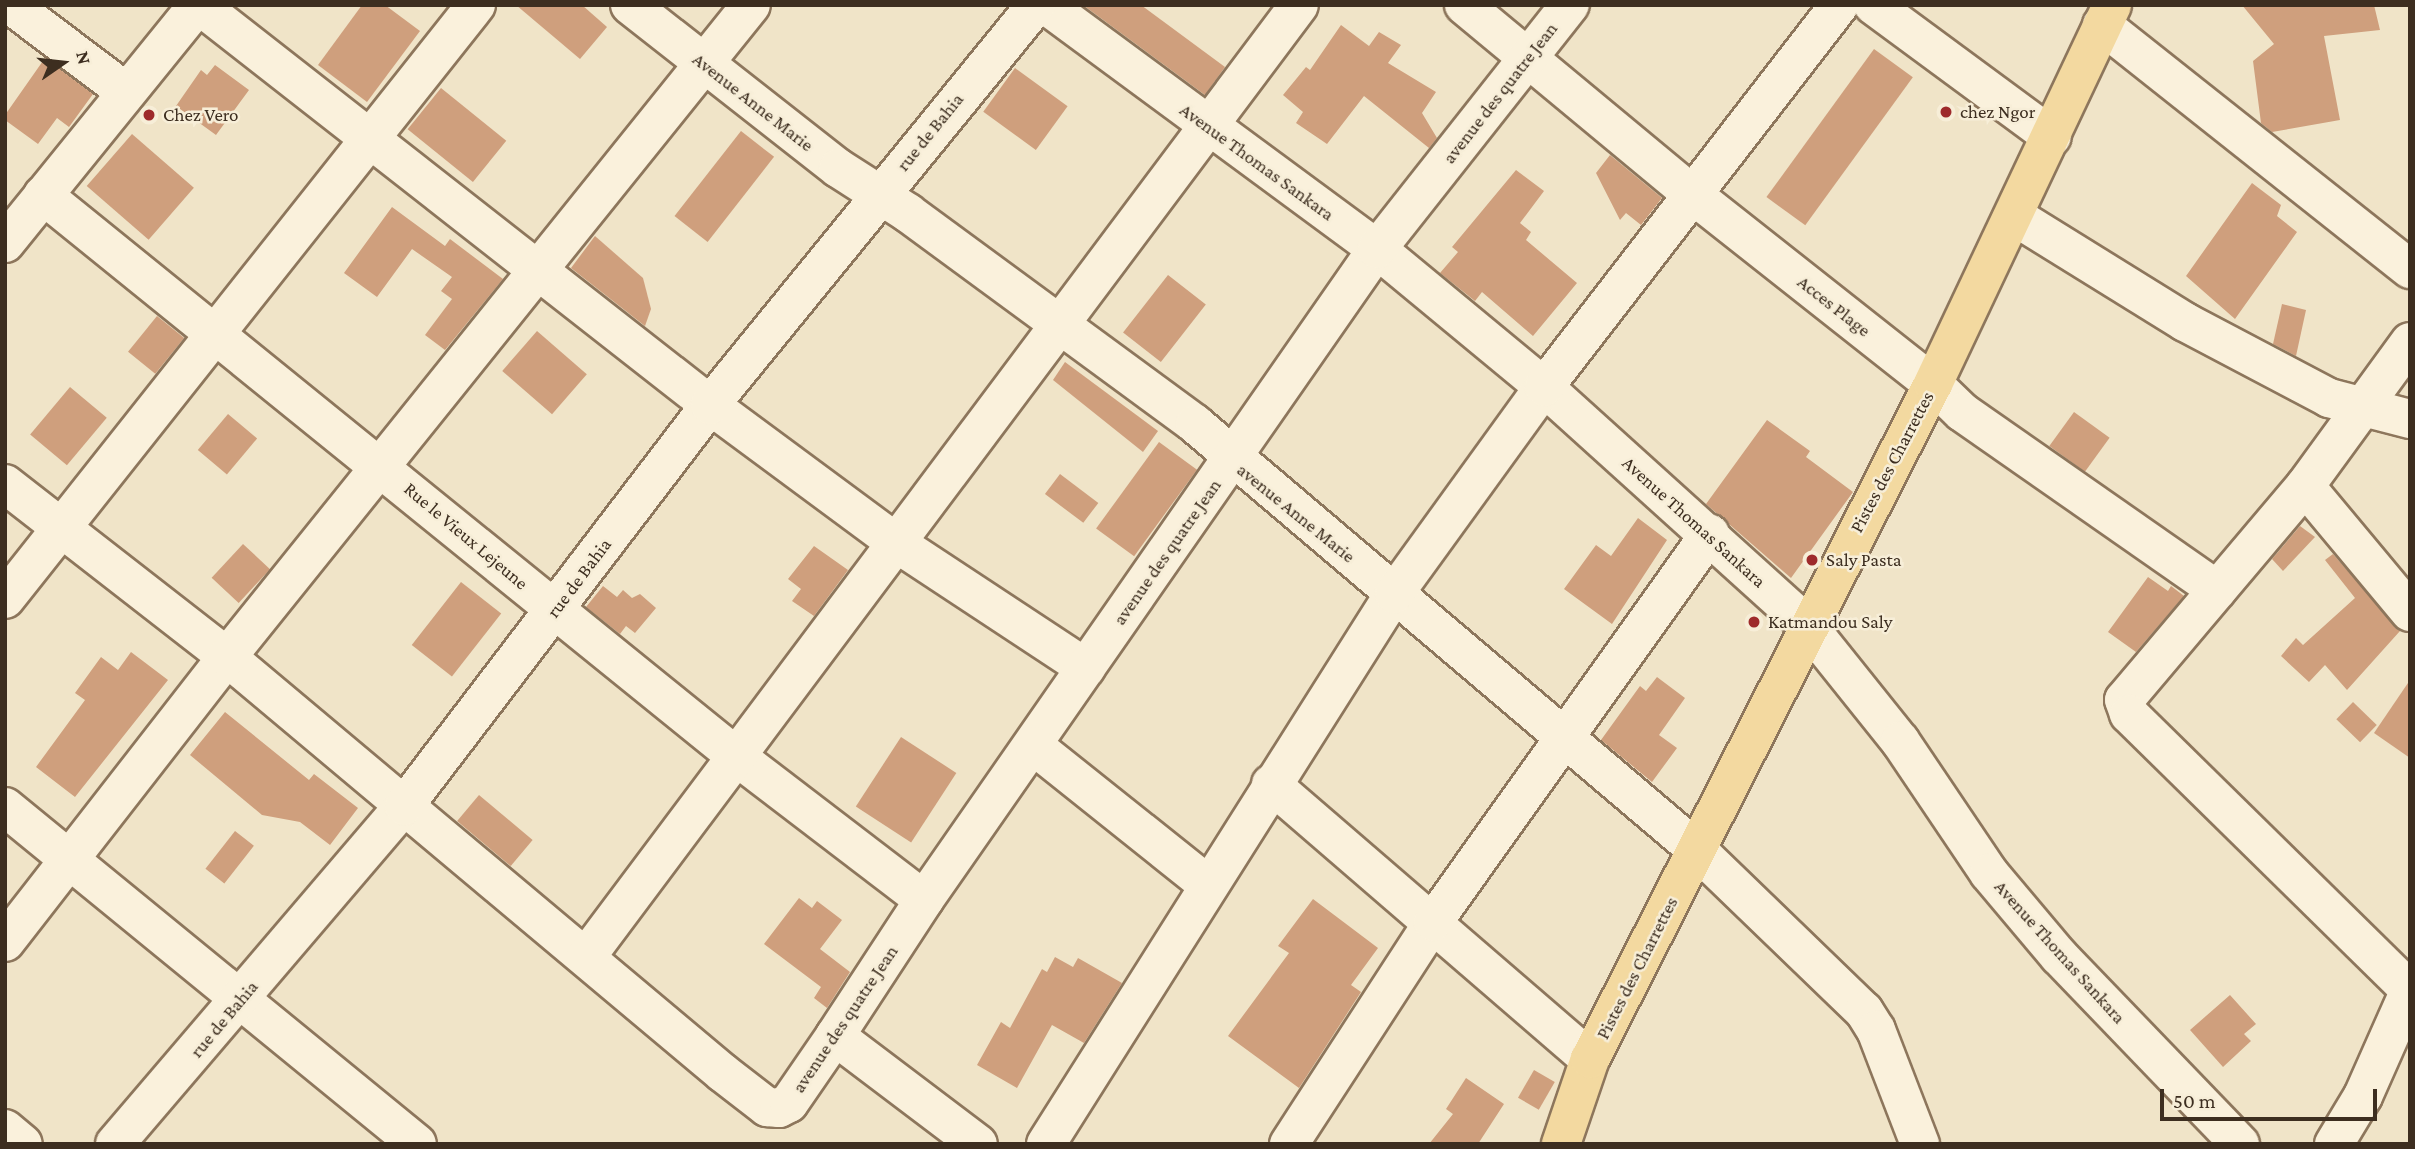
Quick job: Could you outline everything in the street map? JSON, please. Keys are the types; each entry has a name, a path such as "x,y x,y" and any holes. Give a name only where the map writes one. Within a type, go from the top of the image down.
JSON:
{"main road":[{"name":"Pistes des Charrettes","path":"1561,1144 1590,1059 1697,850 1807,625 1933,384 2052,137 2107,15"}],"street":[{"path":"11,5 126,92"},
{"path":"5,243 199,5 372,136 710,405 898,544 1086,668"},
{"path":"5,599 220,334 476,5"},
{"name":"Avenue Anne Marie","path":"630,5 838,168 880,195"},
{"path":"5,942 227,657 383,467 751,5"},
{"name":"rue de Bahia","path":"115,1144 404,806 710,405 1036,5"},
{"name":"Avenue Thomas Sankara","path":"1046,5 1377,249 1544,387 1710,534 1807,625 1893,732 1989,873 2059,956 2240,1144"},
{"path":"5,484 227,657 586,957 898,544 1059,323 1299,5"},
{"name":"Acces Plage","path":"1464,5 1692,194 2000,440 2217,590"},
{"name":"avenue des quatre Jean","path":"586,957 767,1107 779,1108 789,1103 924,900 1034,746 1377,249 1570,5"},
{"path":"1046,1144 1207,884 1394,594 1544,387 1839,5"},
{"path":"1873,5 2052,137"},
{"path":"2107,15 2410,269"},
{"name":"Rue le Vieux Lejeune","path":"43,195 220,334 737,757 924,900"},
{"name":"avenue Anne Marie","path":"880,195 1195,424 1232,460 1394,594 1560,738 1697,850 1864,1011 1876,1030 1920,1144"},
{"path":"2014,216 2185,322 2329,398 2410,419"},
{"path":"2334,1144 2362,1096 2410,990 2127,710 2124,701 2132,687 2305,486 2410,341"},
{"path":"2305,486 2410,612"},
{"path":"1289,1144 1433,922 1560,738 1710,534"},
{"path":"1034,746 1207,884"},
{"path":"1271,783 1590,1059"},
{"path":"5,807 72,859 417,1144"},
{"path":"835,1036 978,1144"},
{"path":"5,1129 23,1144"}],"building":[{"path":"362,5 385,5 420,31 367,102 318,65"},
{"path":"516,5 582,5 607,27 580,59"},
{"path":"1083,5 1141,5 1225,67 1205,95"},
{"path":"2242,5 2374,5 2380,30 2324,36 2340,120 2272,132 2261,123 2253,61 2274,44"},
{"path":"1341,25 1369,46 1379,32 1401,45 1388,63 1436,92 1422,113 1437,138 1429,148 1364,96 1327,144 1296,123 1303,112 1283,95 1306,67 1310,70"},
{"path":"1874,49 1913,77 1805,225 1766,197"},
{"path":"45,58 93,94 69,127 57,118 38,144 5,120 5,115"},
{"path":"215,65 249,90 216,135 176,106 201,70 207,75"},
{"path":"1015,68 1068,106 1036,150 983,112"},
{"path":"441,88 506,141 473,182 408,129"},
{"path":"741,131 774,157 708,242 675,216"},
{"path":"132,134 194,188 149,240 87,186"},
{"path":"1610,155 1662,198 1641,225 1626,213 1620,220 1596,173"},
{"path":"1516,170 1544,191 1520,223 1531,232 1526,240 1577,283 1533,336 1482,292 1475,301 1440,273 1458,252 1452,247"},
{"path":"2252,183 2281,205 2277,216 2297,232 2235,319 2186,276"},
{"path":"392,207 445,246 450,239 503,279 445,350 425,335 452,299 441,291 452,277 412,249 377,297 344,273"},
{"path":"595,236 643,278 651,309 645,326 571,268"},
{"path":"1168,275 1206,305 1161,362 1123,333"},
{"path":"2282,304 2306,310 2296,356 2273,344"},
{"path":"157,316 184,338 155,374 128,352"},
{"path":"537,331 587,374 552,414 502,371"},
{"path":"1065,362 1158,431 1143,452 1053,380"},
{"path":"70,387 107,418 67,465 30,434"},
{"path":"2074,412 2110,438 2085,472 2049,446"},
{"path":"228,414 257,438 227,474 198,450"},
{"path":"1767,420 1810,451 1806,457 1853,492 1791,578 1706,504"},
{"path":"1159,442 1197,470 1134,556 1096,529"},
{"path":"1060,474 1098,503 1083,523 1045,494"},
{"path":"1638,518 1667,540 1612,624 1564,589 1596,545 1611,556"},
{"path":"2300,526 2315,537 2283,571 2272,559"},
{"path":"243,544 270,569 239,603 212,578"},
{"path":"814,546 848,570 814,616 792,601 801,589 788,579"},
{"path":"2333,554 2400,631 2347,690 2325,665 2309,682 2281,656 2296,638 2303,645 2355,598 2325,560"},
{"path":"2148,577 2168,591 2171,586 2184,596 2136,652 2108,632"},
{"path":"461,582 501,613 452,676 412,645"},
{"path":"603,586 617,597 623,590 632,598 640,594 656,608 635,633 626,626 620,634 586,607"},
{"path":"131,652 168,680 75,797 36,767 85,700 75,693 101,657 118,670"},
{"path":"1657,677 1685,698 1659,735 1677,748 1652,782 1601,740 1640,686 1646,691"},
{"path":"2410,680 2410,758 2374,733"},
{"path":"2353,702 2377,725 2360,742 2336,719"},
{"path":"225,712 309,780 314,774 358,808 330,845 300,822 262,815 190,755"},
{"path":"901,737 956,773 911,843 856,807"},
{"path":"479,795 533,840 511,866 457,821"},
{"path":"235,831 254,846 224,884 205,869"},
{"path":"799,898 812,908 817,901 842,920 820,949 850,972 827,1008 814,998 821,987 764,944"},
{"path":"1313,899 1378,948 1351,985 1361,992 1299,1088 1228,1036 1289,953 1278,946"},
{"path":"1055,957 1073,967 1078,958 1122,983 1084,1043 1052,1025 1017,1088 977,1065 1001,1022 1010,1028 1042,969 1047,972"},
{"path":"2230,995 2256,1024 2244,1034 2251,1041 2223,1067 2190,1030"},
{"path":"1534,1070 1555,1082 1539,1110 1518,1098"},
{"path":"1466,1078 1504,1104 1478,1144 1429,1144 1453,1114 1446,1109"}],"place":[{"name":"chez Ngor","path":"1946,112"},
{"name":"Chez Vero","path":"149,115"},
{"name":"Saly Pasta","path":"1812,560"},
{"name":"Katmandou Saly","path":"1754,622"}]}
